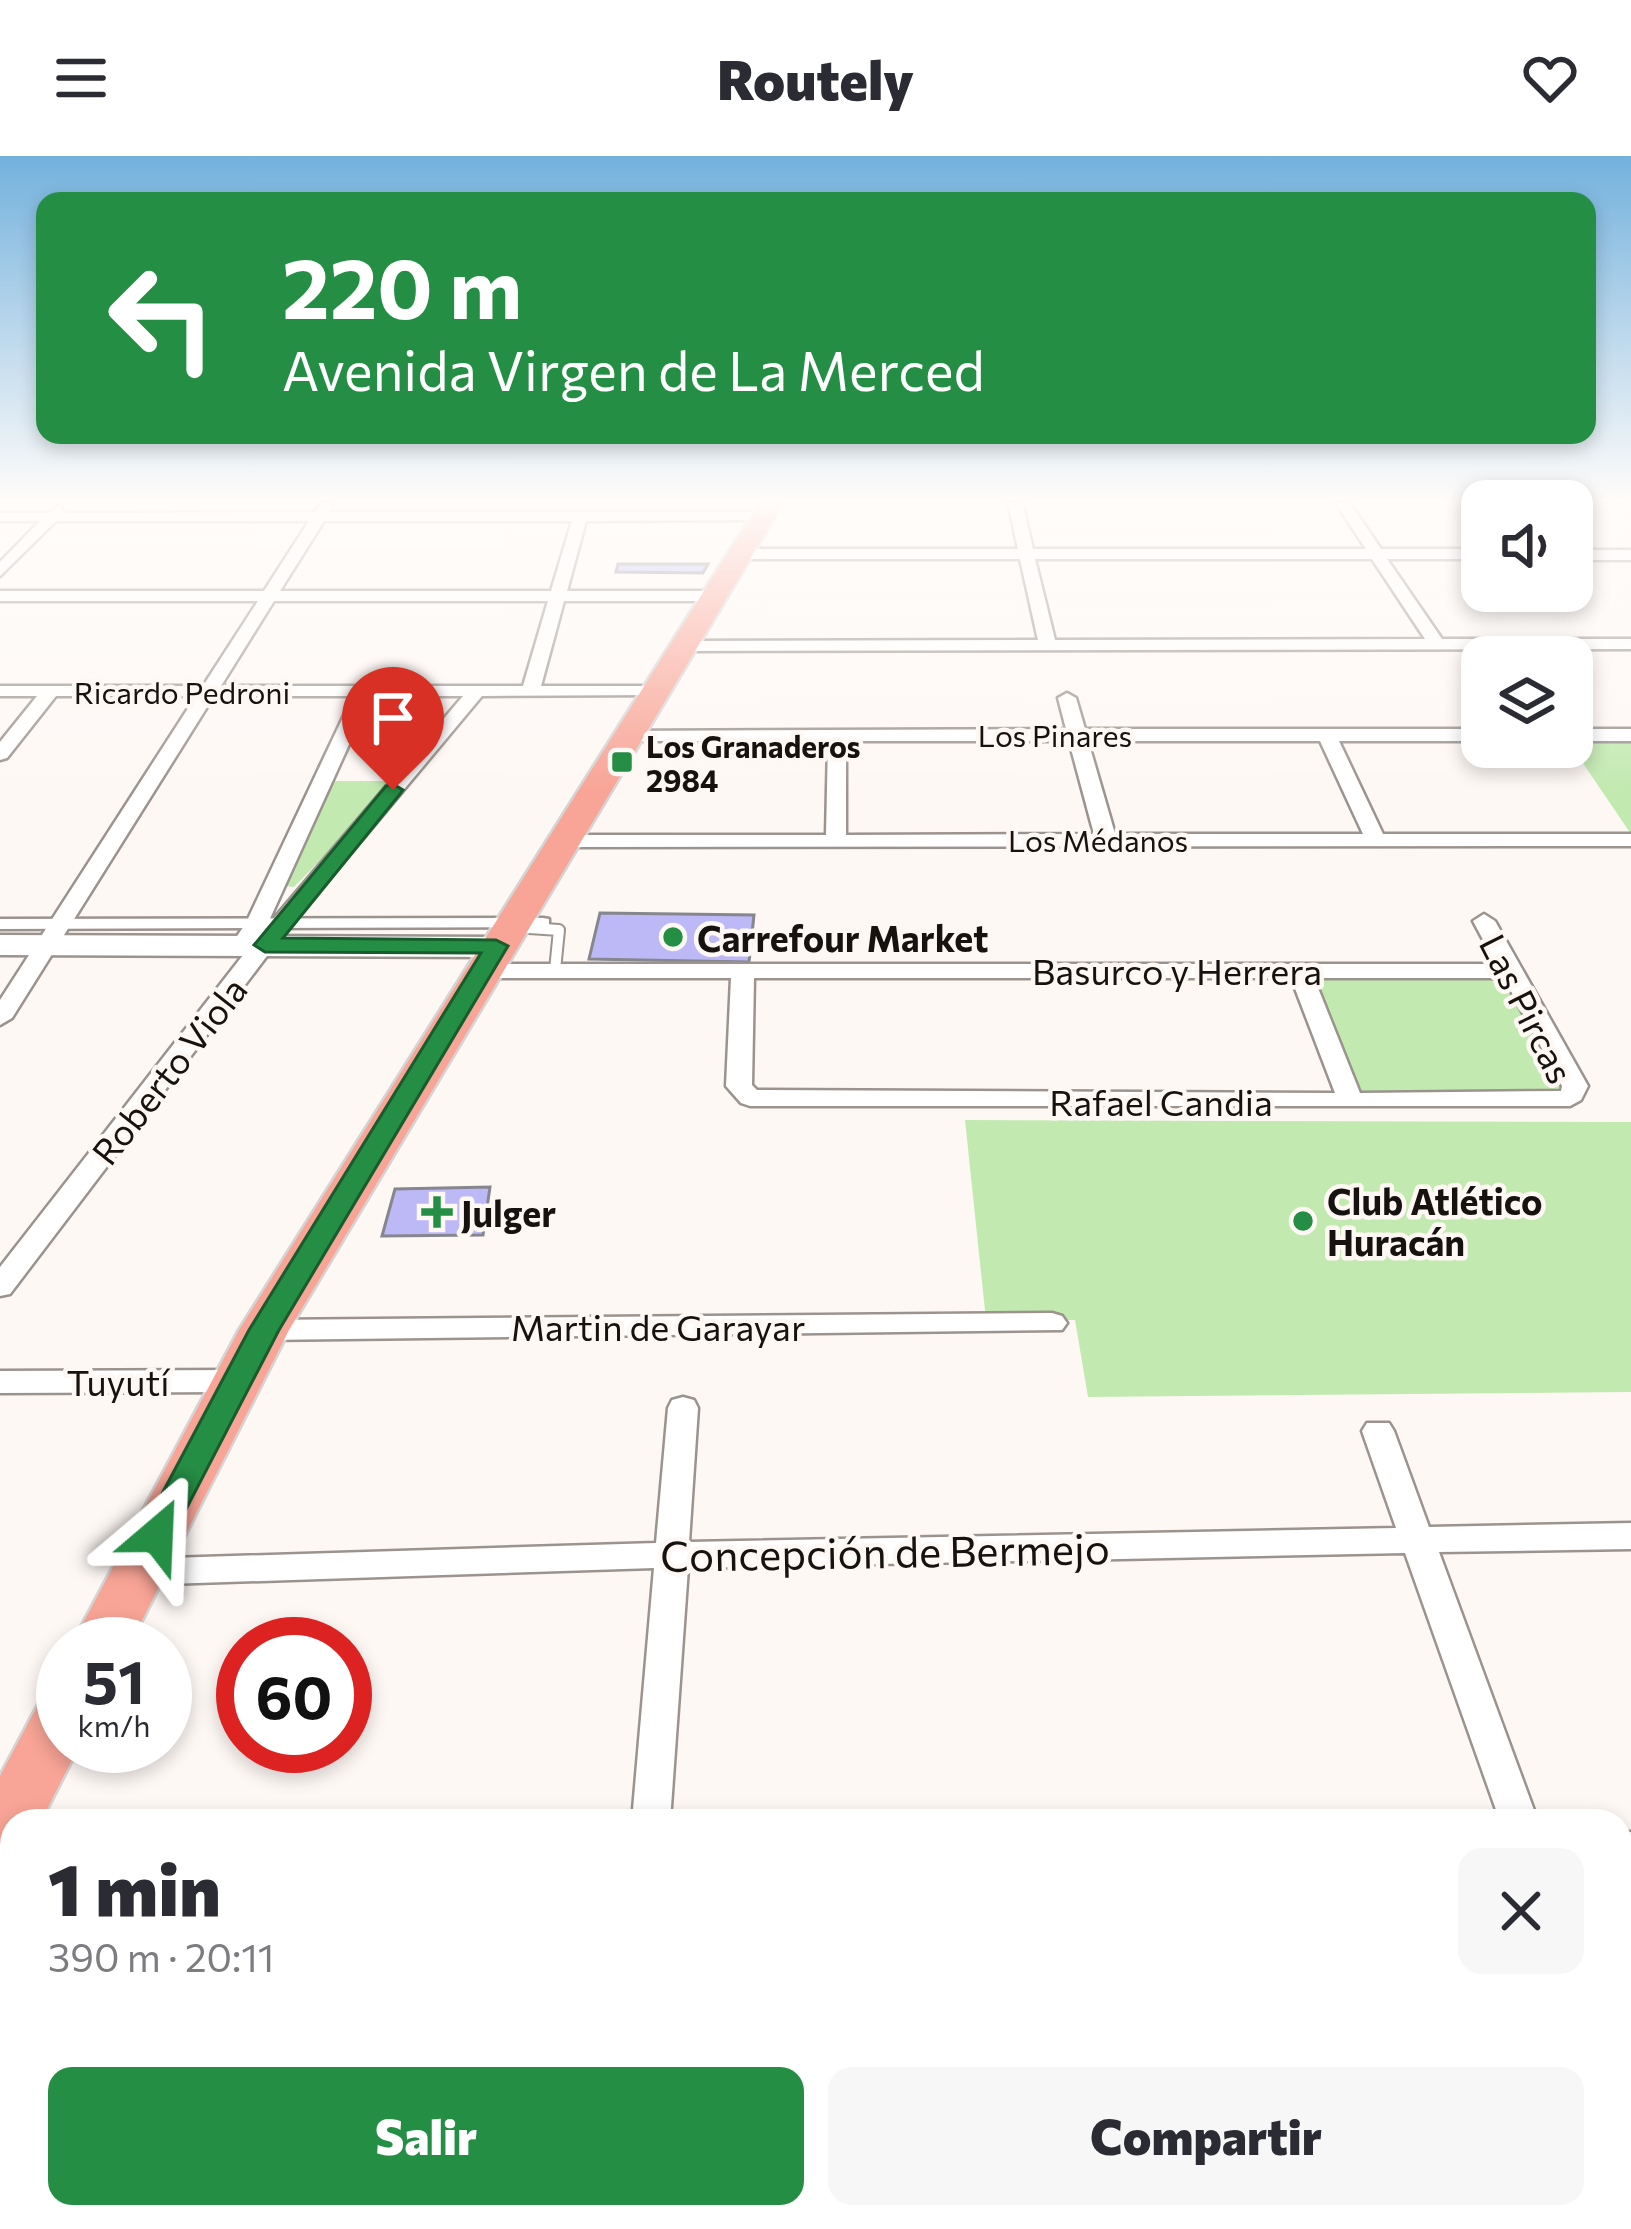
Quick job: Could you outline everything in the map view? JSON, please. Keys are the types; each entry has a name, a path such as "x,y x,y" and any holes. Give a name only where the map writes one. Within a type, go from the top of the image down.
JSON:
{"main road":[{"path":"115,1617 264,1330 711,599"},
{"path":"0,945 54,934 508,938"},
{"path":"15,1809 36,1769"}],"street":[{"path":"0,1018 266,599"},
{"path":"531,690 557,599"},
{"path":"1037,599 1047,644"},
{"path":"1406,599 1437,645"},
{"path":"682,646 1631,644"},
{"path":"0,754 51,691"},
{"path":"261,934 364,691"},
{"name":"Roberto Viola","path":"0,1287 261,934 477,691"},
{"name":"Ricardo Pedroni","path":"0,692 653,691"},
{"path":"1067,698 1106,839"},
{"name":"Los Pinares","path":"627,735 1461,735"},
{"path":"836,839 837,735"},
{"path":"1327,735 1376,841"},
{"path":"1593,735 1631,735"},
{"name":"Los Médanos","path":"564,841 1631,839"},
{"name":"Las Pircas","path":"1484,921 1575,1086 1572,1095"},
{"path":"0,924 54,934"},
{"name":"Basurco y Herrera","path":"508,938 555,971 1512,971"},
{"name":"Rafael Candia","path":"743,970 740,1086 750,1098 1561,1101 1572,1095"},
{"path":"1299,970 1351,1101"},
{"name":"Martin de Garayar","path":"264,1330 1052,1323"},
{"name":"Tuyutí","path":"0,1382 235,1381"},
{"path":"652,1809 683,1408"},
{"path":"1378,1431 1515,1809"},
{"name":"Concepción de Bermejo","path":"139,1572 670,1555 1631,1536"}],"lane":[{"path":"508,938 559,930 555,971"}],"green space":[{"path":"1593,739 1631,739 1631,834 1586,768 1593,768"},
{"path":"329,781 398,781 294,887 278,885"},
{"path":"1299,970 1511,970 1572,1095 1351,1101"},
{"name":"Club Atlético Huracán","path":"965,1120 1631,1122 1631,1392 1088,1397 1075,1320 986,1320"}],"building":[{"name":"Carrefour Market","path":"600,913 754,915 749,962 589,959"},
{"name":"Julger","path":"490,1187 483,1235 382,1236 395,1189"}],"place":[{"name":"Los Granaderos 2984","path":"622,762"},
{"name":"Carrefour Market","path":"673,937"},
{"name":"Julger","path":"437,1212"},
{"name":"Club Atlético Huracán","path":"1303,1221"}],"route":[{"path":"157,1535 264,1330 496,946 265,945 393,790"}]}
